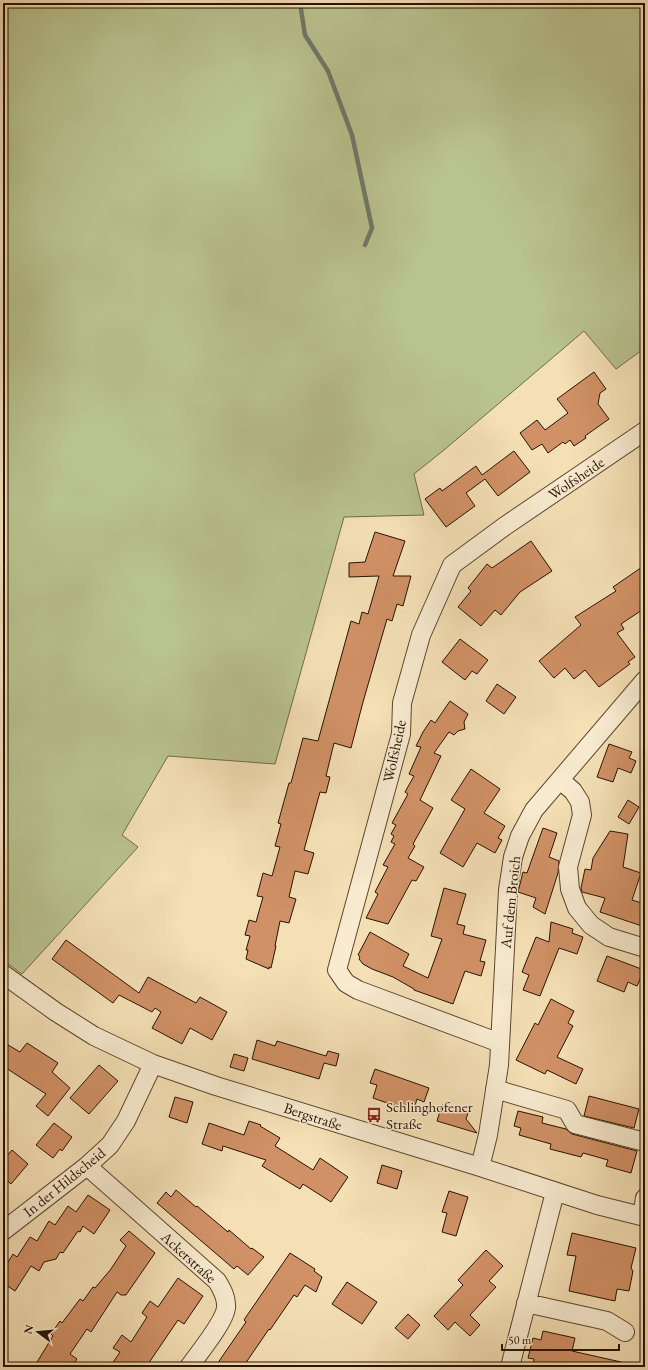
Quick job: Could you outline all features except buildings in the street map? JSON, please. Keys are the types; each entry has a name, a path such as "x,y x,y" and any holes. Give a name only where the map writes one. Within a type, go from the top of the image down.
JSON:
{"street":[{"name":"Wolfsheide","path":"500,1043 358,990 346,983 337,970 401,734 402,703 421,635 452,565 505,526 645,431"},
{"name":"Auf dem Broich","path":"480,1167 488,1135 495,1089 500,1043 508,890 513,857 520,836 534,810 645,680"},
{"path":"560,780 573,790 580,802 582,815 568,867 570,889 577,908 591,925 609,937 645,948"},
{"name":"Bergstraße","path":"3,974 56,1012 94,1036 153,1064 207,1083 480,1167 596,1205 643,1216 645,1198"},
{"name":"In der Hildscheid","path":"7,1221 87,1166 110,1145 126,1121 153,1064"},
{"path":"495,1089 567,1110 575,1124 645,1142"},
{"name":"Ackerstraße","path":"87,1166 217,1281 224,1293 226,1308 220,1322 188,1367"},
{"path":"510,1367 555,1192"},
{"path":"526,1303 607,1321 625,1332"}],"green space":[{"path":"3,3 645,3 645,348 616,369 584,331 414,474 424,515 344,517 275,764 168,756 122,835 138,847 22,974 3,960"}],"waterway":[{"path":"300,3 305,35 328,71 352,135 372,228 365,245"}],"place":[{"name":"Schlinghofener Straße","path":"374,1115"}]}
